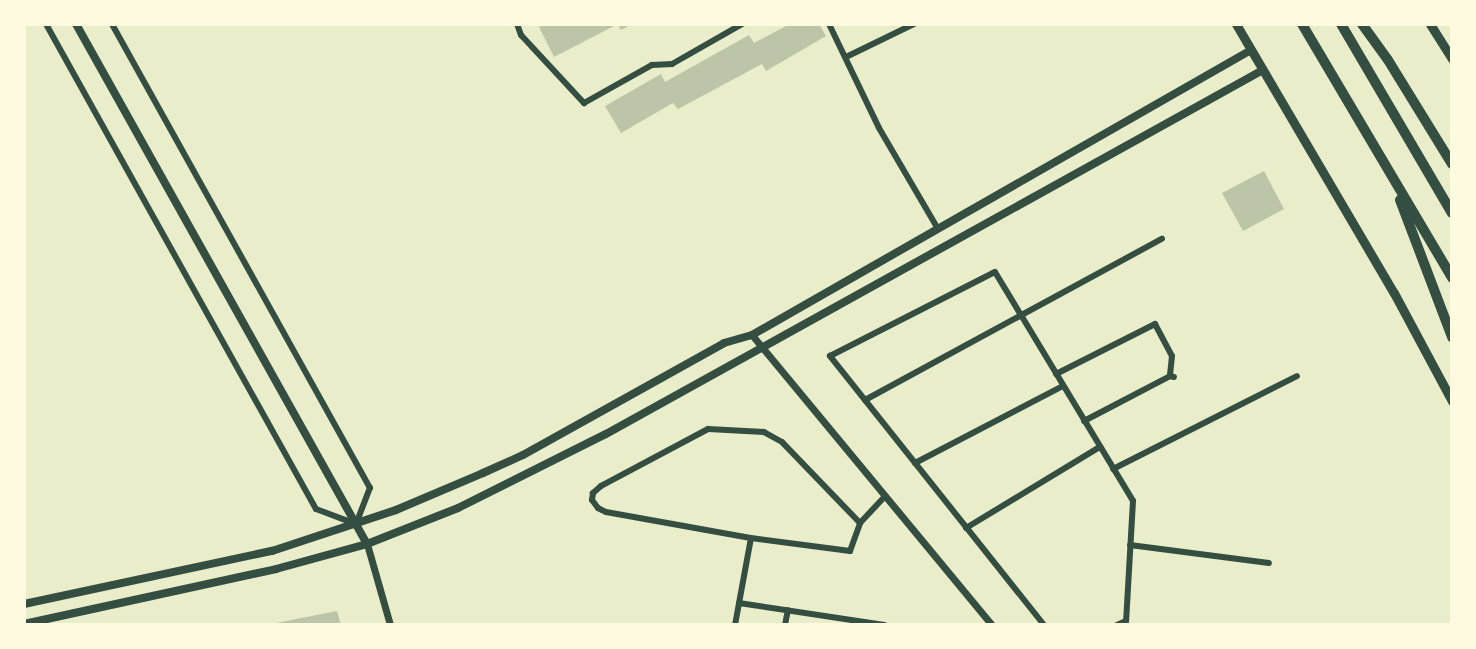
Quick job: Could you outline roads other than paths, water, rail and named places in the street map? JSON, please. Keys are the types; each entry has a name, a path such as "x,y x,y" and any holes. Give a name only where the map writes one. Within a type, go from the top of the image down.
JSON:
{"highway":[{"path":"1302,24 1452,278"},
{"path":"1341,24 1452,213"},
{"path":"1362,24 1388,60 1452,164"},
{"path":"1389,171 1452,337"}],"main road":[{"path":"76,24 367,544"},
{"path":"1236,24 1394,292 1452,401"},
{"path":"1430,24 1452,59"},
{"path":"24,604 272,551 356,524 523,455 724,343 752,335 1251,50"},
{"path":"24,624 276,570 367,544 458,508 535,472 763,348 1263,70"}],"street":[{"path":"46,24 316,509 356,524 370,488 112,24"},
{"path":"517,24 521,35 584,103 652,64 672,64 741,24"},
{"path":"829,24 879,128 938,229"},
{"path":"846,57 914,24"},
{"path":"865,400 1162,239"},
{"path":"1044,625 830,356 995,272 1133,501 1127,623 1116,625"},
{"path":"1056,374 1155,324 1172,356 1172,377 1084,421"},
{"path":"752,335 992,625"},
{"path":"1113,469 1297,376"},
{"path":"915,463 1063,386"},
{"path":"860,523 782,442 764,432 708,429 601,486 593,493 592,500 598,508 606,512 751,538 850,550 860,523 885,496"},
{"path":"966,528 1100,447"},
{"path":"735,625 751,538"},
{"path":"367,544 390,625"},
{"path":"1130,545 1269,563"},
{"path":"739,603 884,625"},
{"path":"785,625 788,610"}]}
